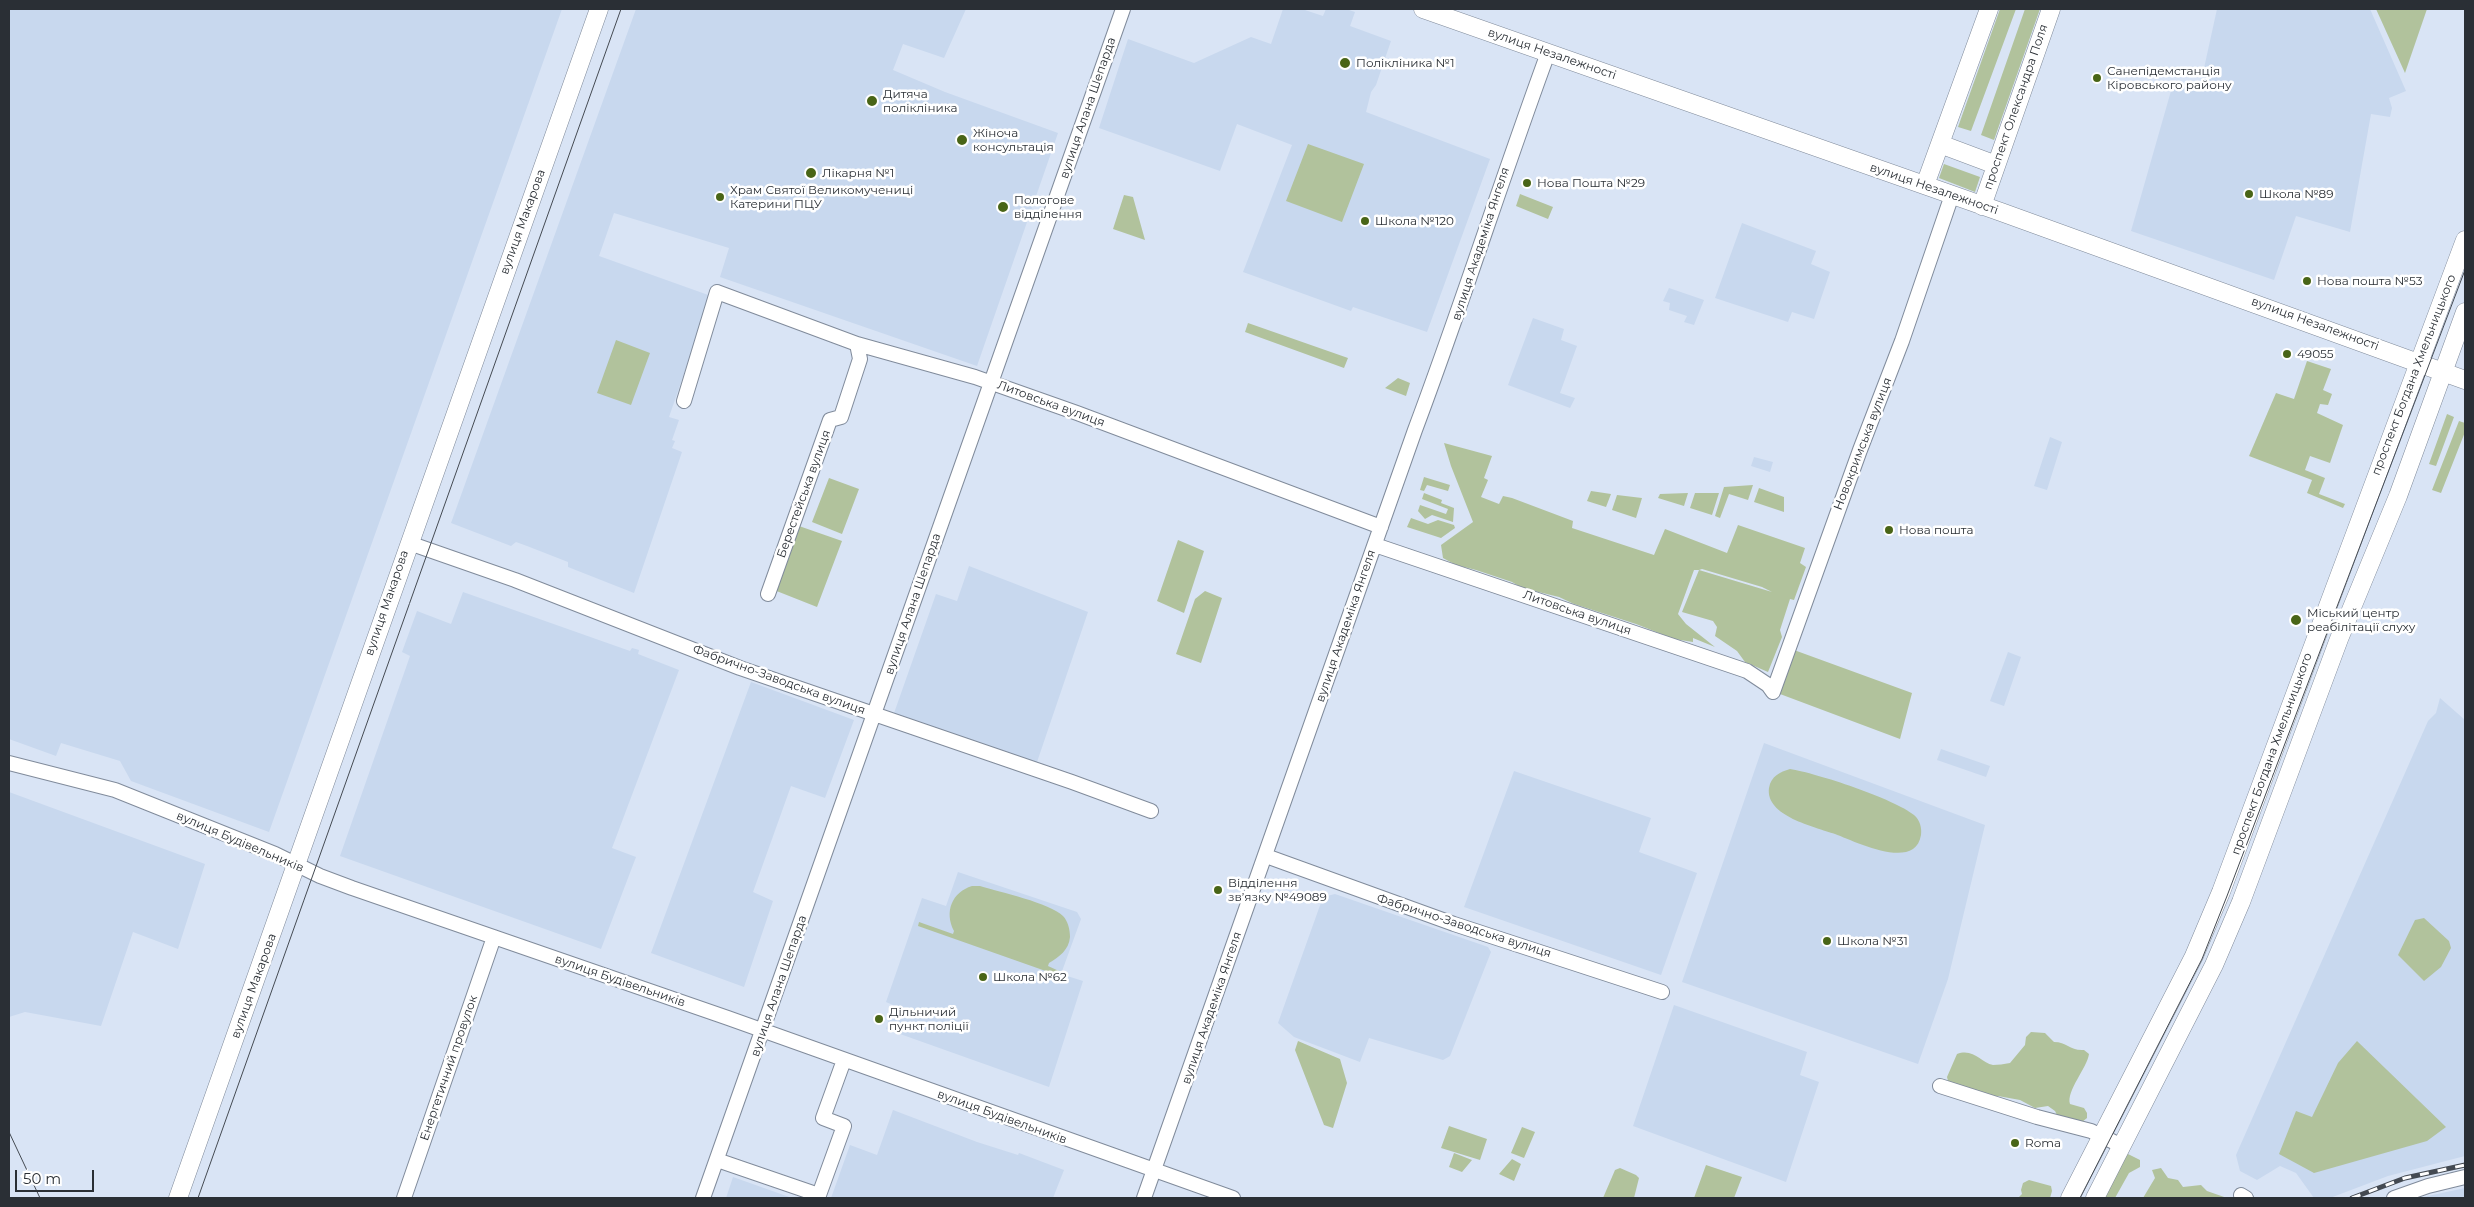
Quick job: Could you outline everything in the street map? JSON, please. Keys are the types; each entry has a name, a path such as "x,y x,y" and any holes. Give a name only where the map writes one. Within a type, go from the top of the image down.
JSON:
{"main road":[{"name":"вулиця Макарова","path":"178,1198 599,9"},
{"name":"вулиця Незалежності","path":"1423,9 1925,185 2465,380"},
{"path":"1925,185 1989,9"},
{"name":"проспект Олександра Поля","path":"1982,206 2051,9"},
{"path":"1940,144 1996,165"},
{"name":"проспект Богдана Хмельницького","path":"2070,1198 2194,956 2221,892 2465,240"},
{"name":"проспект Богдана Хмельницького","path":"2095,1198 2214,964 2241,902 2342,631 2398,496 2465,312"}],"street":[{"name":"вулиця Алана Шепарда","path":"703,1198 1123,9"},
{"name":"вулиця Академіка Янгеля","path":"1144,1198 1448,342 1506,168 1548,53"},
{"name":"Новокримська вулиця","path":"1773,692 1860,450 1902,341 1952,195"},
{"name":"Литовська вулиця","path":"684,401 718,292 857,344 991,383 1381,527"},
{"name":"Берестейська вулиця","path":"768,594 830,420 841,417 860,360 857,344"},
{"name":"Фабрично-Заводська вулиця","path":"409,543 515,580 740,668 1151,811"},
{"name":"Литовська вулиця","path":"1375,545 1747,671 1768,684 1773,692"},
{"name":"вулиця Будівельників","path":"9,763 115,790 275,854 296,865 352,888 1233,1198"},
{"name":"Фабрично-Заводська вулиця","path":"1266,856 1504,942 1522,945 1662,992"},
{"name":"Енергетичний провулок","path":"404,1198 494,938"},
{"path":"717,1160 819,1195 844,1126 823,1118 844,1060"},
{"path":"1940,1086 2102,1135 2122,1146"},
{"path":"2394,1198 2428,1186 2465,1178"}],"shaded area":[{"path":"9,9 562,9 269,832 131,781 120,761 61,743 56,756 9,739"},
{"name":"Лікарня №1","path":"636,9 966,9 944,58 903,44 893,70 945,92 1058,133 977,366 720,277 729,248 614,213 599,256 711,296 669,417 679,420 672,440 675,441 672,448 682,452 634,593 568,567 568,562 527,546 516,542 511,546 451,523"},
{"path":"1283,9 1302,9 1323,16 1326,9 1346,9 1355,12 1350,26 1391,41 1376,85 1371,92 1366,112 1490,159 1427,332 1353,307 1351,311 1243,272 1292,145 1237,124 1220,171 1099,128 1128,39 1194,63 1251,37 1271,44"},
{"name":"Школа №89","path":"2217,9 2370,9 2406,91 2389,98 2392,108 2390,117 2371,114 2350,232 2296,216 2274,280 2131,231 2173,84 2199,91"},
{"path":"1742,223 1816,251 1811,264 1830,272 1814,319 1792,312 1788,322 1715,298"},
{"path":"1669,288 1704,300 1694,325 1684,322 1687,316 1669,310 1670,303 1663,301"},
{"path":"1533,318 1564,329 1561,340 1577,346 1560,393 1575,398 1570,408 1508,385"},
{"path":"2050,437 2062,442 2047,490 2034,486"},
{"path":"1754,457 1773,462 1770,472 1751,466"},
{"path":"969,566 1088,612 1036,765 893,716 936,594 957,601"},
{"path":"463,592 630,651 632,648 639,650 638,654 679,670 612,848 636,857 601,949 340,856 410,656 402,652 417,611 451,624"},
{"path":"2008,652 2021,657 2004,706 1990,701"},
{"path":"751,682 854,720 825,798 791,786 753,892 773,901 744,987 651,953"},
{"path":"2440,698 2465,720 2465,1156 2388,1176 2330,1198 2314,1198 2296,1173 2280,1166 2257,1180 2240,1171 2236,1155 2428,721 2436,713"},
{"name":"Школа №31","path":"1764,743 1985,825 1948,979 1918,1064 1682,982"},
{"path":"1941,749 1990,766 1986,777 1937,760"},
{"path":"1514,771 1651,818 1639,852 1697,873 1661,975 1464,907"},
{"path":"9,792 205,864 178,949 133,932 101,1026 25,1012 9,1017"},
{"name":"Школа №62","path":"958,872 1077,912 1081,919 1061,974 1083,981 1049,1087 886,1029 893,1005 886,1002 922,898 946,906"},
{"path":"1335,894 1488,947 1491,952 1450,1056 1443,1060 1369,1038 1360,1062 1294,1037 1278,1023 1323,897"},
{"path":"1674,1005 1807,1052 1800,1075 1819,1082 1786,1182 1633,1126"},
{"path":"893,1110 977,1142 1018,1155 1019,1153 1064,1170 1053,1198 831,1198 850,1145 877,1155"},
{"path":"733,1177 792,1198 726,1198"},
{"path":"2465,1188 2465,1198 2420,1198 2428,1196"}],"green space":[{"path":"2000,9 2016,9 1971,131 1958,127"},
{"path":"2025,9 2040,9 1994,140 1981,135"},
{"path":"2376,9 2427,9 2405,73"},
{"path":"1308,144 1364,164 1342,222 1286,201"},
{"path":"1944,164 1980,177 1975,192 1939,178"},
{"path":"1520,194 1553,207 1548,219 1516,206"},
{"path":"1124,195 1133,197 1145,240 1113,229"},
{"path":"1248,323 1348,358 1344,368 1245,332"},
{"path":"616,340 650,353 631,405 597,393"},
{"path":"2307,361 2331,369 2323,390 2332,394 2328,405 2320,404 2317,413 2343,425 2330,463 2310,456 2305,470 2325,478 2319,494 2345,504 2343,508 2307,493 2312,480 2249,456 2276,393 2294,399"},
{"path":"1398,378 1410,383 1406,396 1385,388"},
{"path":"2447,414 2454,417 2436,466 2429,464"},
{"path":"2459,421 2465,423 2465,432 2441,493 2432,490"},
{"path":"1444,443 1492,456 1484,478 1488,480 1481,497 1499,504 1503,496 1512,498 1573,521 1572,528 1654,555 1665,529 1727,553 1738,525 1805,548 1800,563 1806,567 1794,600 1790,599 1780,630 1782,637 1768,672 1745,662 1737,651 1715,636 1717,627 1713,621 1682,612 1699,570 1694,570 1678,614 1686,624 1715,647 1693,638 1693,642 1674,639 1559,597 1522,588 1512,582 1456,565 1443,558 1441,545 1473,522","holes":["1702,569 1762,587 1772,592 1699,570"]},
{"path":"1424,477 1450,485 1448,491 1427,485 1424,491 1420,490"},
{"path":"829,478 859,489 842,534 812,522"},
{"path":"1753,485 1748,500 1729,494 1720,518 1715,516 1724,487"},
{"path":"1759,488 1784,497 1784,512 1754,502"},
{"path":"1591,491 1611,494 1606,507 1587,501"},
{"path":"1424,493 1442,500 1441,503 1454,508 1453,522 1432,515 1425,519 1418,511 1420,505 1446,514 1448,509 1422,499"},
{"path":"1688,493 1684,506 1658,498 1660,494"},
{"path":"1695,493 1719,493 1712,515 1690,508"},
{"path":"1617,495 1642,498 1636,518 1612,510"},
{"path":"1411,518 1428,524 1438,520 1454,525 1455,528 1441,538 1407,527"},
{"path":"799,526 842,541 817,607 774,590"},
{"path":"1178,540 1204,551 1184,613 1157,601"},
{"path":"1205,591 1222,598 1201,663 1176,654 1195,599"},
{"path":"1794,650 1912,693 1900,739 1780,694"},
{"path":"1790,769 1802,771 1873,794 1914,815 1918,819 1921,830 1916,846 1908,851 1896,853 1883,851 1804,824 1783,813 1770,798 1769,788 1776,775"},
{"path":"972,886 980,886 1036,902 1057,911 1063,916 1069,929 1068,946 1048,966 1059,971 1057,975 918,926 919,922 953,934 954,931 950,917 952,904 959,893"},
{"path":"2424,918 2449,941 2451,948 2441,967 2424,981 2398,955 2415,920"},
{"path":"2031,1032 2045,1033 2054,1042 2084,1050 2089,1054 2070,1099 2070,1104 2084,1108 2087,1113 2087,1118 2082,1122 2057,1115 2048,1106 2035,1108 2020,1100 1998,1096 1984,1097 1949,1085 1947,1077 1957,1054 1973,1054 1993,1065 2010,1063 2025,1045 2026,1037"},
{"path":"1298,1041 1340,1059 1347,1083 1333,1128 1324,1125 1295,1050"},
{"path":"2357,1041 2446,1127 2427,1141 2314,1173 2279,1154 2296,1111 2312,1117 2338,1063"},
{"path":"1449,1126 1487,1139 1480,1160 1441,1148"},
{"path":"1522,1127 1535,1132 1524,1158 1511,1153"},
{"path":"1454,1153 1472,1160 1462,1172 1449,1167"},
{"path":"2128,1154 2140,1160 2140,1167 2129,1173 2115,1198 2100,1198 2123,1158"},
{"path":"1512,1159 1521,1164 1514,1181 1499,1174"},
{"path":"1706,1165 1742,1177 1734,1198 1694,1198"},
{"path":"1620,1168 1639,1178 1634,1198 1603,1198 1615,1170"},
{"path":"2161,1168 2168,1178 2178,1180 2183,1187 2201,1185 2207,1191 2227,1198 2143,1198 2155,1178 2152,1170"},
{"path":"2029,1180 2051,1186 2050,1198 2018,1198 2022,1194 2023,1183"}],"tram line":[{"path":"198,1198 621,9"},
{"path":"2080,1198 2202,959 2465,270"},
{"path":"9,1132 40,1198"}],"railway":[{"path":"2352,1198 2405,1178 2465,1165"}],"place":[{"name":"Полікліника №1","path":"1345,63"},
{"name":"Санепідемстанція Кіровського району","path":"2097,78"},
{"name":"Дитяча полікліника","path":"872,101"},
{"name":"Жіноча консультація","path":"962,140"},
{"name":"Лікарня №1","path":"811,173"},
{"name":"Нова Пошта №29","path":"1527,183"},
{"name":"Школа №89","path":"2249,194"},
{"name":"Храм Святої Великомучениці Катерини ПЦУ","path":"720,197"},
{"name":"Пологове відділення","path":"1003,207"},
{"name":"Школа №120","path":"1365,221"},
{"name":"Нова пошта №53","path":"2307,281"},
{"name":"49055","path":"2287,354"},
{"name":"Нова пошта","path":"1889,530"},
{"name":"Міський центр реабілітації слуху","path":"2296,620"},
{"name":"Відділення зв’язку №49089","path":"1218,890"},
{"name":"Школа №31","path":"1827,941"},
{"name":"Школа №62","path":"983,977"},
{"name":"Дільничий пункт поліції","path":"879,1019"},
{"name":"Roma","path":"2015,1143"}]}
